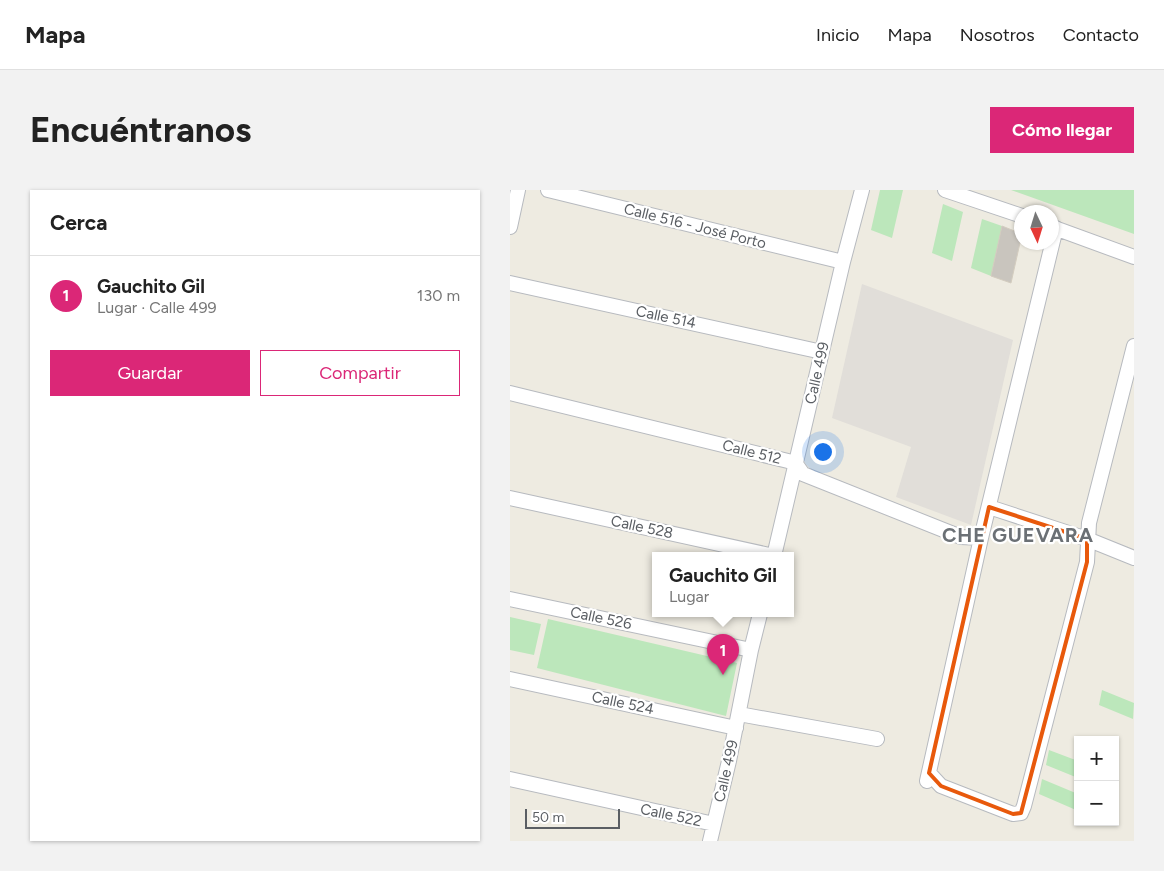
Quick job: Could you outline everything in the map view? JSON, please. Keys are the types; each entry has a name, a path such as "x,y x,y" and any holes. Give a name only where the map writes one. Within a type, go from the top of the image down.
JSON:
{"street":[{"path":"510,227 518,190"},
{"name":"Calle 516 - José Porto","path":"548,190 843,262"},
{"name":"Calle 499","path":"775,552 843,262 862,190"},
{"path":"945,190 1014,213"},
{"path":"1059,230 1134,257"},
{"path":"1049,250 981,538 928,778 941,786 1013,814 1021,813 1024,806 1087,562 1089,523 1134,346"},
{"name":"Calle 514","path":"510,283 822,352"},
{"name":"Calle 512","path":"510,393 788,461 796,464 803,474 812,478 961,536 981,538"},
{"name":"Calle 528","path":"510,498 756,552"},
{"path":"989,507 1087,539 1134,558"},
{"name":"Calle 526","path":"510,599 751,650"},
{"name":"Calle 499","path":"710,841 759,617"},
{"name":"Calle 524","path":"510,679 737,721 877,739"},
{"name":"Calle 522","path":"510,779 714,824"}],"highlighted area":[{"path":"989,507 1087,539 1087,562 1021,813 1013,814 941,786 929,773"}],"shaded area":[{"path":"862,284 1013,340 971,525 896,497 911,447 832,418"}],"green space":[{"path":"880,190 903,190 892,238 871,230"},
{"path":"1011,190 1134,190 1134,234 1059,207 1059,205 1053,205"},
{"path":"943,204 963,212 952,261 932,253"},
{"path":"982,219 1002,226 991,276 971,268"},
{"path":"510,617 541,624 534,655 510,650"},
{"path":"548,619 737,663 726,716 537,668"},
{"path":"1102,690 1134,703 1133,719 1099,705"},
{"path":"1049,750 1074,759 1074,776 1046,765"},
{"path":"1042,779 1074,792 1074,809 1039,794"}],"building":[{"path":"1002,226 1014,231 1014,250 1018,250 1011,283 991,276"}],"place":[{"name":"Gauchito Gil","path":"723,675"}],"district":[{"name":"CHE GUEVARA","path":"1018,535"}]}
